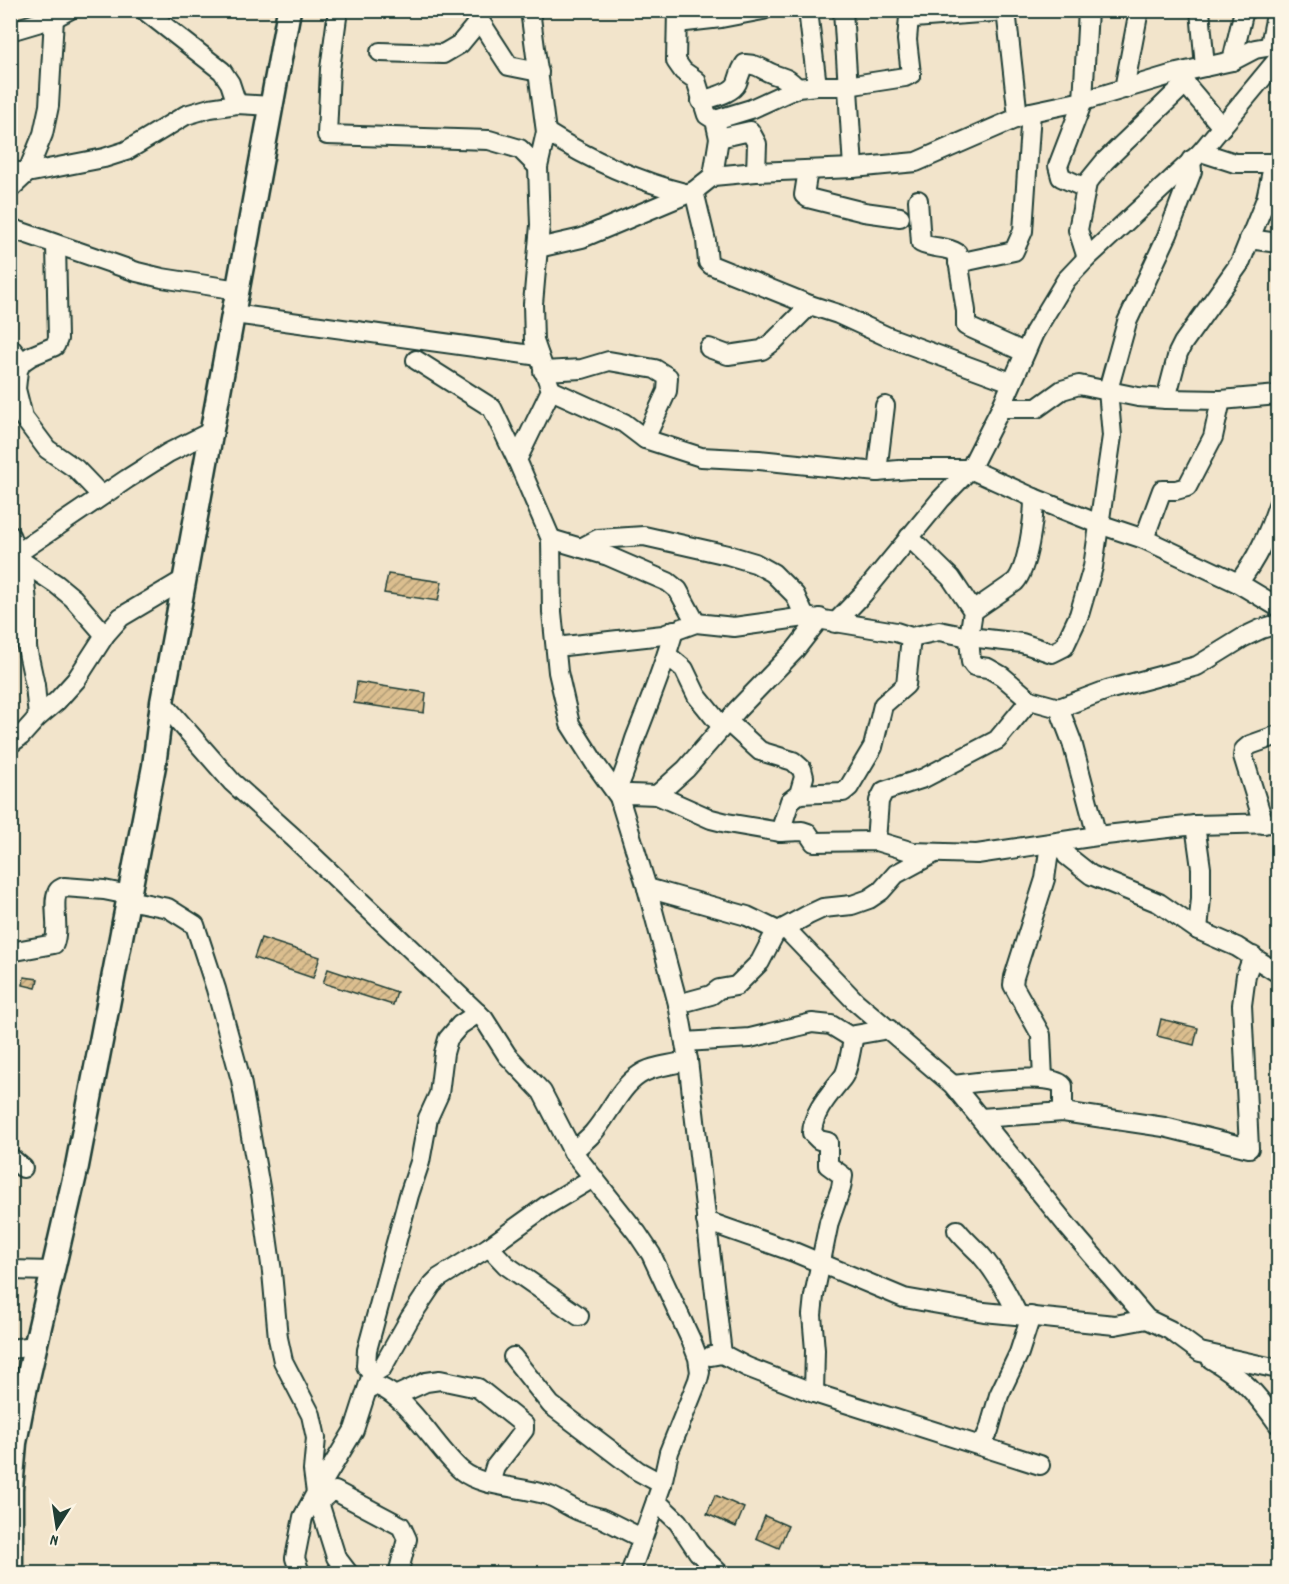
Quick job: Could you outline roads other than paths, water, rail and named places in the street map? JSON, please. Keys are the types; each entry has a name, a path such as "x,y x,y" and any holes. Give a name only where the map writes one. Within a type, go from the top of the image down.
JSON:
{"street":[{"path":"144,10 222,71 230,83 237,104"},
{"path":"12,1574 11,1489 15,1443 77,1166 154,766 162,702 289,10"},
{"path":"338,10 330,69 327,135 489,140 520,149 538,167"},
{"path":"530,10 546,132 538,167 541,197 533,304 534,341 551,390 624,423 645,439 701,457 759,460 877,472 910,469 970,469 1034,498 1144,539 1238,583 1278,607"},
{"path":"713,176 719,138 715,120 707,115 696,80 683,71 676,61 677,17 722,18 763,10"},
{"path":"808,10 818,86"},
{"path":"843,10 853,168"},
{"path":"1085,188 1061,177 1058,165 1083,101 1088,10"},
{"path":"1124,88 1139,10"},
{"path":"1200,10 1205,67"},
{"path":"1232,60 1244,10"},
{"path":"657,795 686,769 724,724 795,650 820,619 863,594 909,537 970,469 1001,408 1024,352 1049,304 1066,280 1087,258 1196,156 1222,127 1275,59 1277,10"},
{"path":"715,120 751,109 797,88 848,86 905,77 911,74 907,40 910,14 941,18 1006,11 1025,114 1023,231 1014,251 958,263"},
{"path":"10,32 52,15 49,106 43,134 10,189"},
{"path":"380,52 443,54 460,44 476,16 509,66 539,72"},
{"path":"538,248 582,238 691,192 713,176 916,162 1025,114 1083,101 1124,88 1181,78 1205,67 1232,60 1255,49 1275,59"},
{"path":"701,100 727,92 736,85 739,72 745,64 758,65 772,74 789,78 797,88"},
{"path":"1181,78 1222,127"},
{"path":"1087,258 1078,230 1085,188 1105,161 1181,78"},
{"path":"19,172 104,158 126,151 186,115 210,108 237,104 272,106"},
{"path":"719,138 750,131 757,144 756,172"},
{"path":"546,132 578,152 614,169 656,185 691,192"},
{"path":"1166,399 1178,353 1183,343 1240,263 1266,199 1276,162 1235,163 1196,156"},
{"path":"556,647 663,635 696,623 734,627 820,619 896,632 911,637 939,631 1022,643 1052,653 1065,647 1079,615 1093,567 1112,436 1108,390 1127,321 1168,234 1196,156"},
{"path":"808,170 804,195 808,198 864,213 900,217"},
{"path":"691,192 706,240 708,262 810,305 838,314 886,336 1011,382"},
{"path":"918,200 921,243 957,253 966,311 966,326 1024,352"},
{"path":"10,228 137,272 238,290"},
{"path":"1250,239 1278,243"},
{"path":"56,245 58,339 55,346 22,362 18,370 16,389 23,417 46,449 76,469 101,495"},
{"path":"710,348 728,355 762,350 810,305"},
{"path":"234,314 541,364 582,369 609,361 655,369 668,377 667,391 645,439"},
{"path":"10,346 22,362"},
{"path":"416,360 492,408 517,460 550,539 552,612 563,698 570,724 618,794 647,888 678,1004 686,1051 722,1354"},
{"path":"1001,408 1037,408 1062,390 1079,385 1138,397 1166,399 1221,400 1278,395"},
{"path":"517,460 551,390"},
{"path":"1144,539 1162,490 1186,487 1199,466 1213,437 1221,400"},
{"path":"877,472 885,405"},
{"path":"16,554 101,495 168,453 212,431"},
{"path":"973,611 1007,589 1020,577 1034,498"},
{"path":"1238,583 1263,546 1278,505"},
{"path":"10,535 24,572 27,648 35,685 38,717"},
{"path":"581,548 598,538 644,536 755,563 774,573 820,619"},
{"path":"909,537 951,578 973,611 969,637 971,662 974,666 988,668 1002,676 1030,700 1059,708 1107,690 1197,666 1261,629 1278,624"},
{"path":"550,539 608,556 668,582 684,599 696,623"},
{"path":"16,554 73,598 105,635"},
{"path":"10,744 21,736 76,680 105,635 121,617 185,579"},
{"path":"618,794 674,630"},
{"path":"780,832 790,801 800,794 843,792 849,788 860,773 873,747 883,705 906,685 911,637"},
{"path":"10,640 27,648"},
{"path":"667,655 684,669 697,696 724,724 760,751 793,761 802,769 804,777 800,794"},
{"path":"876,842 879,801 884,791 924,778 997,740 1030,700"},
{"path":"162,702 232,782 484,1019 507,1055 542,1092 573,1152 651,1254 698,1358 700,1372 669,1452 662,1484 630,1574"},
{"path":"1059,708 1072,742 1097,836"},
{"path":"618,794 657,795 711,819 756,829 780,832 802,831 808,833 814,842 876,842 913,852 977,854 1097,836 1195,825 1271,823 1243,756 1244,750 1250,745 1278,735"},
{"path":"1195,825 1201,867 1198,930"},
{"path":"1054,843 1091,875 1159,903 1198,930 1237,947 1278,973"},
{"path":"1042,1079 1041,1035 1013,985 1054,843"},
{"path":"678,1004 711,995 719,989 736,986 760,962 780,931 823,908 868,899 881,891 896,874 937,852"},
{"path":"10,952 54,944 57,892 64,887 104,890 168,908 195,925 241,1080 261,1193 278,1338 283,1361 315,1427 316,1446 313,1470 317,1498 336,1557 349,1574"},
{"path":"647,888 747,916 780,931 855,1001 953,1085 1069,1228 1148,1319 1170,1330 1200,1352 1232,1371 1256,1393 1278,1424"},
{"path":"981,1118 1063,1112 1164,1127 1249,1148 1242,1005 1246,975 1253,956"},
{"path":"478,1013 460,1025 448,1039 439,1094 428,1118 420,1162 367,1350 366,1366 370,1379 402,1401 441,1450 463,1472 490,1483 528,1489 552,1497 578,1511 601,1518 642,1538"},
{"path":"573,1152 593,1133 628,1085 639,1075 656,1067 671,1066 686,1051 812,1023 831,1025 849,1036 889,1029"},
{"path":"814,1393 815,1350 812,1315 829,1222 843,1176 828,1165 828,1143 812,1134 813,1123 828,1093 843,1077 854,1036"},
{"path":"953,1085 1042,1079 1061,1082 1063,1112"},
{"path":"298,1574 295,1558 303,1517 317,1498 354,1430 370,1379 382,1368 410,1318 432,1285 546,1206 593,1178"},
{"path":"706,1221 820,1263 904,1298 962,1309 1115,1325 1148,1319"},
{"path":"957,1230 981,1255 1024,1316 1019,1353 999,1395 982,1445"},
{"path":"489,1247 506,1265 579,1316"},
{"path":"10,1270 52,1272"},
{"path":"10,1349 35,1346"},
{"path":"1200,1352 1278,1369"},
{"path":"698,1358 722,1354 747,1367 814,1393 1040,1465"},
{"path":"513,1357 551,1405 638,1471 662,1484"},
{"path":"395,1396 426,1382 440,1380 478,1388 524,1425 524,1430 495,1467 490,1483"},
{"path":"317,1498 335,1491 401,1527 407,1539 399,1574"},
{"path":"656,1501 678,1522 698,1552 720,1574"}]}
